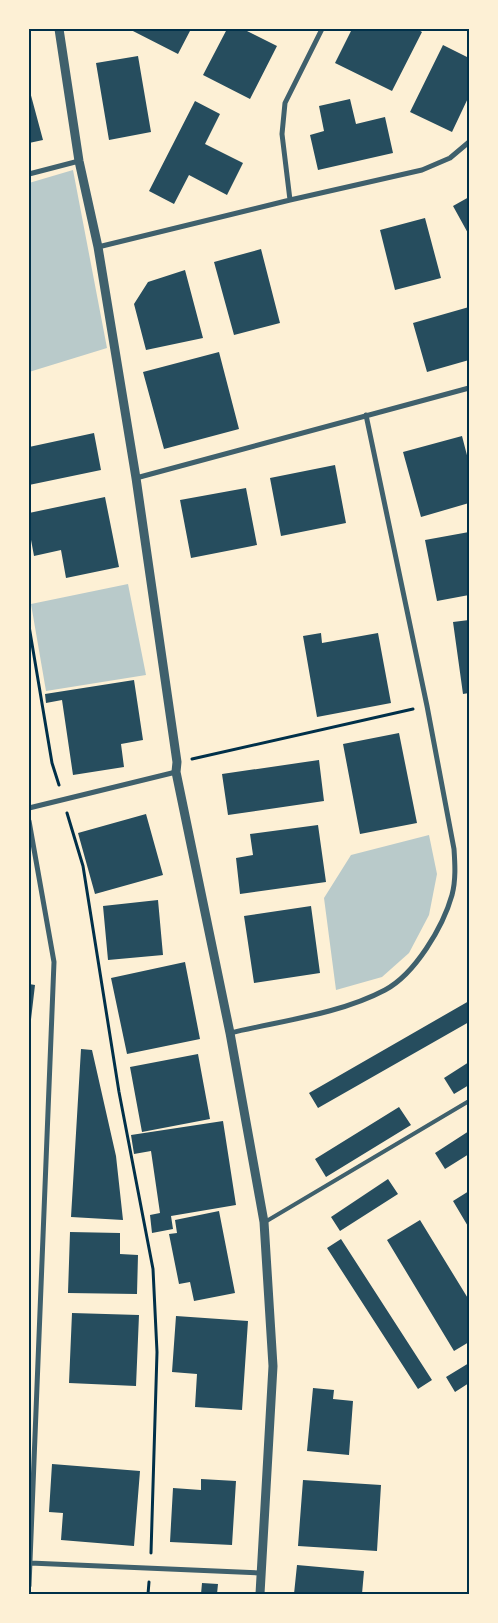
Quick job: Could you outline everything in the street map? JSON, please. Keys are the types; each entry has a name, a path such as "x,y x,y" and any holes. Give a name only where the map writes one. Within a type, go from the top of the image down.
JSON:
{"street":[{"path":"59,29 79,161 98,247 136,478 177,767 230,1033 264,1222 273,1366 260,1594"},
{"path":"290,200 282,134 285,104 322,29"},
{"path":"98,247 422,170 450,158 469,142"},
{"path":"29,174 79,161"},
{"path":"136,478 469,388"},
{"path":"230,1033 354,1004 387,989 410,969 430,943 444,918 452,893 455,873 454,849 427,706 366,415"},
{"path":"29,808 177,767"},
{"path":"29,821 54,962 32,1437 29,1586"},
{"path":"30,1563 260,1573"}],"lane":[{"path":"264,1222 469,1101"}],"path":[{"path":"29,626 52,763 83,866 119,1092 153,1268 157,1352 150,1568"},
{"path":"177,767 427,706"}],"shaded area":[{"path":"73,170 107,348 29,372 29,183"},
{"path":"128,584 146,675 46,691 31,604"},
{"path":"429,835 437,874 429,915 409,953 382,977 336,990 324,898 351,855"}],"building":[{"path":"129,29 191,29 178,54"},
{"path":"227,29 243,29 277,46 250,99 203,75"},
{"path":"352,29 417,29 422,32 392,91 335,63"},
{"path":"443,45 469,58 469,96 452,132 410,112"},
{"path":"138,56 151,132 109,140 96,63"},
{"path":"29,88 43,140 29,143"},
{"path":"350,99 356,124 385,117 393,153 318,170 310,135 324,131 319,106"},
{"path":"195,101 220,114 205,144 243,163 227,195 189,175 174,204 149,191"},
{"path":"469,197 469,235 453,206"},
{"path":"425,218 441,278 395,290 380,230"},
{"path":"261,249 280,323 234,335 214,262"},
{"path":"185,270 203,338 146,350 134,304 148,282"},
{"path":"469,307 469,360 427,372 413,323"},
{"path":"219,352 239,429 164,449 143,372"},
{"path":"94,433 101,470 29,485 29,447"},
{"path":"462,436 469,463 469,503 421,517 403,452"},
{"path":"335,465 346,523 281,536 270,478"},
{"path":"246,488 257,545 191,558 180,500"},
{"path":"105,497 119,567 66,578 61,550 34,556 29,529 29,513"},
{"path":"469,532 469,595 437,601 425,540"},
{"path":"469,620 469,693 463,694 453,622"},
{"path":"321,633 322,643 378,633 391,703 317,717 303,636"},
{"path":"134,680 143,740 121,744 124,767 73,775 62,700 46,703 45,694"},
{"path":"399,733 417,823 360,834 343,744"},
{"path":"319,760 324,801 228,815 222,774"},
{"path":"146,814 163,875 95,894 78,833"},
{"path":"318,825 326,882 240,894 236,858 253,855 250,834"},
{"path":"158,900 163,955 108,960 103,906"},
{"path":"311,906 320,973 254,983 244,916"},
{"path":"185,962 200,1039 127,1054 111,978"},
{"path":"29,984 35,985 30,1028 29,1028"},
{"path":"469,1001 469,1022 318,1108 309,1093"},
{"path":"81,1049 92,1050 116,1156 123,1220 71,1217"},
{"path":"198,1054 210,1119 142,1132 130,1067"},
{"path":"469,1062 469,1085 454,1094 444,1078"},
{"path":"399,1107 411,1125 326,1177 315,1159"},
{"path":"223,1121 236,1205 171,1216 173,1229 152,1233 150,1215 160,1213 151,1151 134,1154 131,1135"},
{"path":"469,1131 469,1154 445,1169 435,1153"},
{"path":"388,1179 398,1194 340,1231 331,1217"},
{"path":"469,1191 469,1228 453,1201"},
{"path":"219,1211 235,1293 194,1301 190,1282 179,1284 169,1234 177,1233 175,1220"},
{"path":"420,1220 469,1300 469,1342 454,1351 387,1240"},
{"path":"70,1232 120,1233 120,1254 138,1255 137,1294 68,1293"},
{"path":"341,1239 432,1380 418,1389 327,1248"},
{"path":"72,1313 139,1315 136,1386 69,1383"},
{"path":"176,1316 248,1321 242,1410 195,1407 197,1374 172,1372"},
{"path":"469,1363 469,1383 455,1392 446,1377"},
{"path":"313,1388 334,1390 333,1399 353,1401 349,1455 307,1451"},
{"path":"52,1464 140,1471 134,1546 61,1540 63,1513 49,1512"},
{"path":"201,1479 236,1481 232,1545 170,1542 173,1488 201,1490"},
{"path":"303,1480 381,1485 377,1551 298,1546"},
{"path":"297,1565 364,1571 362,1594 294,1594"},
{"path":"202,1583 218,1584 217,1594 201,1594"}]}
